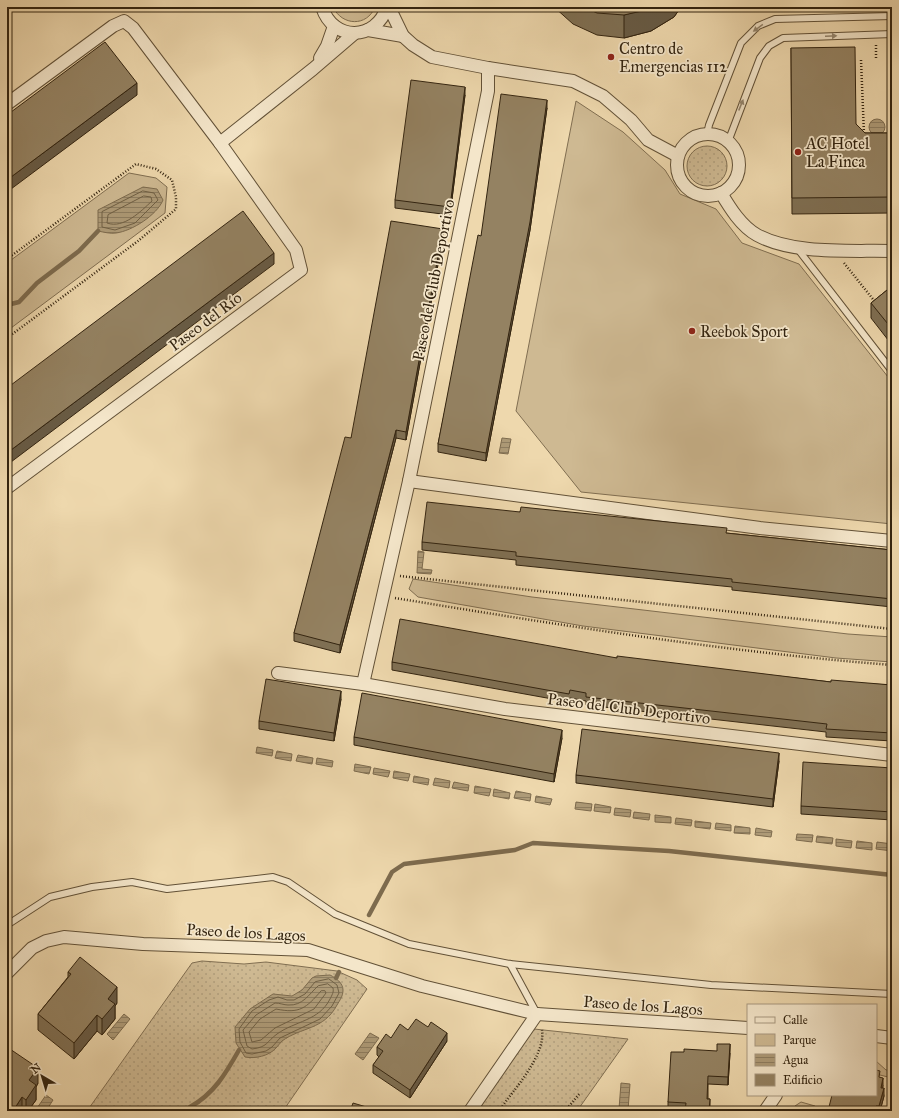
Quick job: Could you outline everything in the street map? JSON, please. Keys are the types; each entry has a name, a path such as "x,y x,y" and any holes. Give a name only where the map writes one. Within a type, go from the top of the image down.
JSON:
{"street":[{"path":"315,7 324,11 334,26 340,30 355,33 368,30 377,24 384,16 388,7"},
{"path":"388,7 403,36 413,45 432,57 488,68 573,81 603,96 631,120 648,140 678,156"},
{"name":"Paseo del Río","path":"7,104 112,26 124,22 133,28 220,143 296,250 301,270 7,488"},
{"path":"312,69 328,46 334,26"},
{"path":"368,30 403,36"},
{"path":"220,143 355,33"},
{"name":"Paseo del Club Deportivo","path":"363,684 409,481 488,85 488,68"},
{"path":"707,134 715,135 728,142 735,150 738,159 738,170 735,179 729,188 721,193 711,196 701,196 691,192 684,185 679,176 677,166 678,156 683,147 689,141 698,136 707,134"},
{"path":"721,193 740,221 756,235 797,248 892,251"},
{"path":"409,481 760,528 892,541"},
{"name":"Paseo del Club Deportivo","path":"278,673 363,684 505,709 892,755"},
{"name":"Paseo de los Lagos","path":"7,973 32,948 46,941 64,937 143,944 308,950 422,986 537,1014 747,1028"},
{"path":"470,1111 537,1014"},
{"path":"877,1036 892,1038"},
{"path":"765,1111 775,1096"}],"lane":[{"path":"707,134 709,125 741,43 758,26 775,19 892,16"},
{"path":"728,142 760,58 769,46 783,38 892,34"},
{"path":"797,248 892,371"},
{"path":"7,925 50,897 92,887 132,882 167,889 273,877 288,882 335,914 409,944 510,964 711,984 892,994"},
{"path":"510,964 537,1014"}],"path":[{"path":"861,60 864,138"},
{"path":"7,258 136,164 156,168 172,180 176,197 176,209 138,241 7,338"},
{"path":"834,250 879,307"},
{"path":"387,575 892,629"},
{"path":"384,596 607,632 817,659 892,665"},
{"path":"499,1111 538,1055 543,1038 541,1026"},
{"path":"565,1111 580,1093"}],"green space":[{"path":"333,7 375,7 371,14 366,18 361,21 354,22 342,18"},
{"name":"Reebok Sport","path":"576,101 623,132 665,170 680,194 716,209 742,243 799,264 892,382 892,524 581,492 516,411"},
{"path":"711,146 718,149 724,155 727,166 726,174 718,183 711,186 703,186 696,183 688,174 687,162 690,155 699,147"},
{"path":"129,173 156,178 167,187 165,213 7,331 7,263"},
{"path":"413,579 532,597 848,634 892,637 892,662 836,658 583,626 418,597 409,589"},
{"path":"202,961 244,964 266,962 337,971 357,980 367,989 283,1111 87,1111 192,963"},
{"path":"534,1029 628,1039 577,1111 475,1111"},
{"path":"877,1062 886,1070 892,1070 892,1078 877,1074"},
{"path":"801,1102 815,1106 819,1111 794,1111 795,1106"}],"water":[{"path":"874,119 880,119 885,124 883,133 880,135 874,135 869,130 869,124"},
{"path":"143,187 157,189 163,200 160,206 150,217 136,226 122,232 112,233 98,231 98,210"},
{"path":"502,438 511,439 508,454 499,453"},
{"path":"418,551 424,552 422,569 432,570 431,574 417,573"},
{"path":"257,747 273,750 272,756 256,753"},
{"path":"277,751 292,754 291,761 275,758"},
{"path":"298,755 313,758 312,764 296,761"},
{"path":"317,758 333,761 332,767 316,764"},
{"path":"355,764 371,767 369,774 354,771"},
{"path":"374,768 390,771 388,777 373,774"},
{"path":"394,771 410,774 408,781 393,778"},
{"path":"414,776 429,779 428,785 413,782"},
{"path":"435,778 450,781 449,788 433,785"},
{"path":"454,782 469,785 468,791 452,788"},
{"path":"475,786 491,789 489,796 474,793"},
{"path":"494,789 510,793 509,799 493,796"},
{"path":"516,791 531,794 530,801 514,798"},
{"path":"536,796 552,799 550,805 535,802"},
{"path":"576,802 592,804 591,811 575,809"},
{"path":"595,804 611,807 610,813 594,811"},
{"path":"615,808 631,810 630,817 614,815"},
{"path":"634,812 650,814 649,820 633,818"},
{"path":"655,815 671,817 671,823 655,822"},
{"path":"676,818 692,820 691,826 675,824"},
{"path":"695,821 711,823 710,829 695,827"},
{"path":"716,823 731,825 731,831 715,829"},
{"path":"735,826 750,828 750,834 734,833"},
{"path":"756,828 772,831 771,837 755,835"},
{"path":"797,834 813,835 812,842 796,840"},
{"path":"817,836 833,838 832,844 816,842"},
{"path":"836,839 852,841 851,848 836,846"},
{"path":"857,841 872,843 872,850 856,848"},
{"path":"877,842 892,844 892,851 876,849"},
{"path":"330,975 337,979 343,987 343,992 332,1013 326,1019 319,1024 289,1036 273,1051 266,1055 249,1058 245,1057 236,1043 235,1027 250,1009 273,994 292,996 302,990 312,978 316,976"},
{"path":"124,1014 130,1019 113,1040 107,1034"},
{"path":"370,1033 379,1038 363,1060 355,1054"},
{"path":"621,1083 630,1084 628,1110 619,1109"},
{"path":"46,1095 53,1100 46,1111 35,1111"}],"building":[{"path":"584,7 653,7 651,9 624,15 597,13"},
{"path":"105,42 137,83 7,180 7,115"},
{"path":"855,47 856,124 865,133 892,133 892,197 792,198 791,48"},
{"path":"411,80 465,87 450,207 395,200"},
{"path":"501,94 547,100 530,222 486,453 438,444 478,235 481,236"},
{"path":"243,211 274,253 7,453 7,388"},
{"path":"391,221 443,229 406,432 396,430 340,645 294,633 345,437 351,438"},
{"path":"892,286 892,329 871,303"},
{"path":"427,502 520,512 521,507 727,528 726,533 892,550 892,599 732,582 732,579 516,556 516,552 422,542"},
{"path":"400,619 617,658 617,656 831,682 831,680 892,685 892,733 826,729 827,724 586,697 586,693 570,690 569,694 392,662"},
{"path":"266,679 341,691 334,733 259,721"},
{"path":"362,693 562,730 554,774 354,737"},
{"path":"582,729 779,753 773,799 576,775"},
{"path":"803,762 892,768 892,812 801,806"},
{"path":"80,957 117,987 108,999 115,1004 102,1019 97,1015 74,1043 38,1014 71,974 68,972"},
{"path":"416,1019 428,1027 431,1022 447,1033 410,1090 373,1065 383,1051 377,1047 386,1034 391,1038 400,1024 408,1030"},
{"path":"717,1044 730,1044 728,1077 708,1076 707,1099 710,1099 709,1111 685,1111 686,1103 668,1102 671,1052 684,1052 684,1049 717,1051"},
{"path":"7,1047 38,1068 29,1080 36,1085 26,1100 22,1097 13,1111 7,1111"},
{"path":"877,1070 880,1071 879,1077 883,1078 881,1088 884,1088 879,1106 876,1106 875,1111 828,1111 832,1096 877,1096"},
{"path":"353,1103 380,1111 350,1111"}],"waterway":[{"path":"7,305 19,302 37,283 79,251 98,231"},
{"path":"369,915 392,872 404,864 515,850 533,843 669,851 892,875"},
{"path":"336,978 339,972"},
{"path":"189,1111 190,1107 206,1096 219,1082 239,1050"}],"place":[{"name":"Centro de Emergencias 112","path":"611,57"},
{"name":"AC Hotel La Finca","path":"798,152"},
{"name":"Reebok Sport","path":"692,331"}]}
